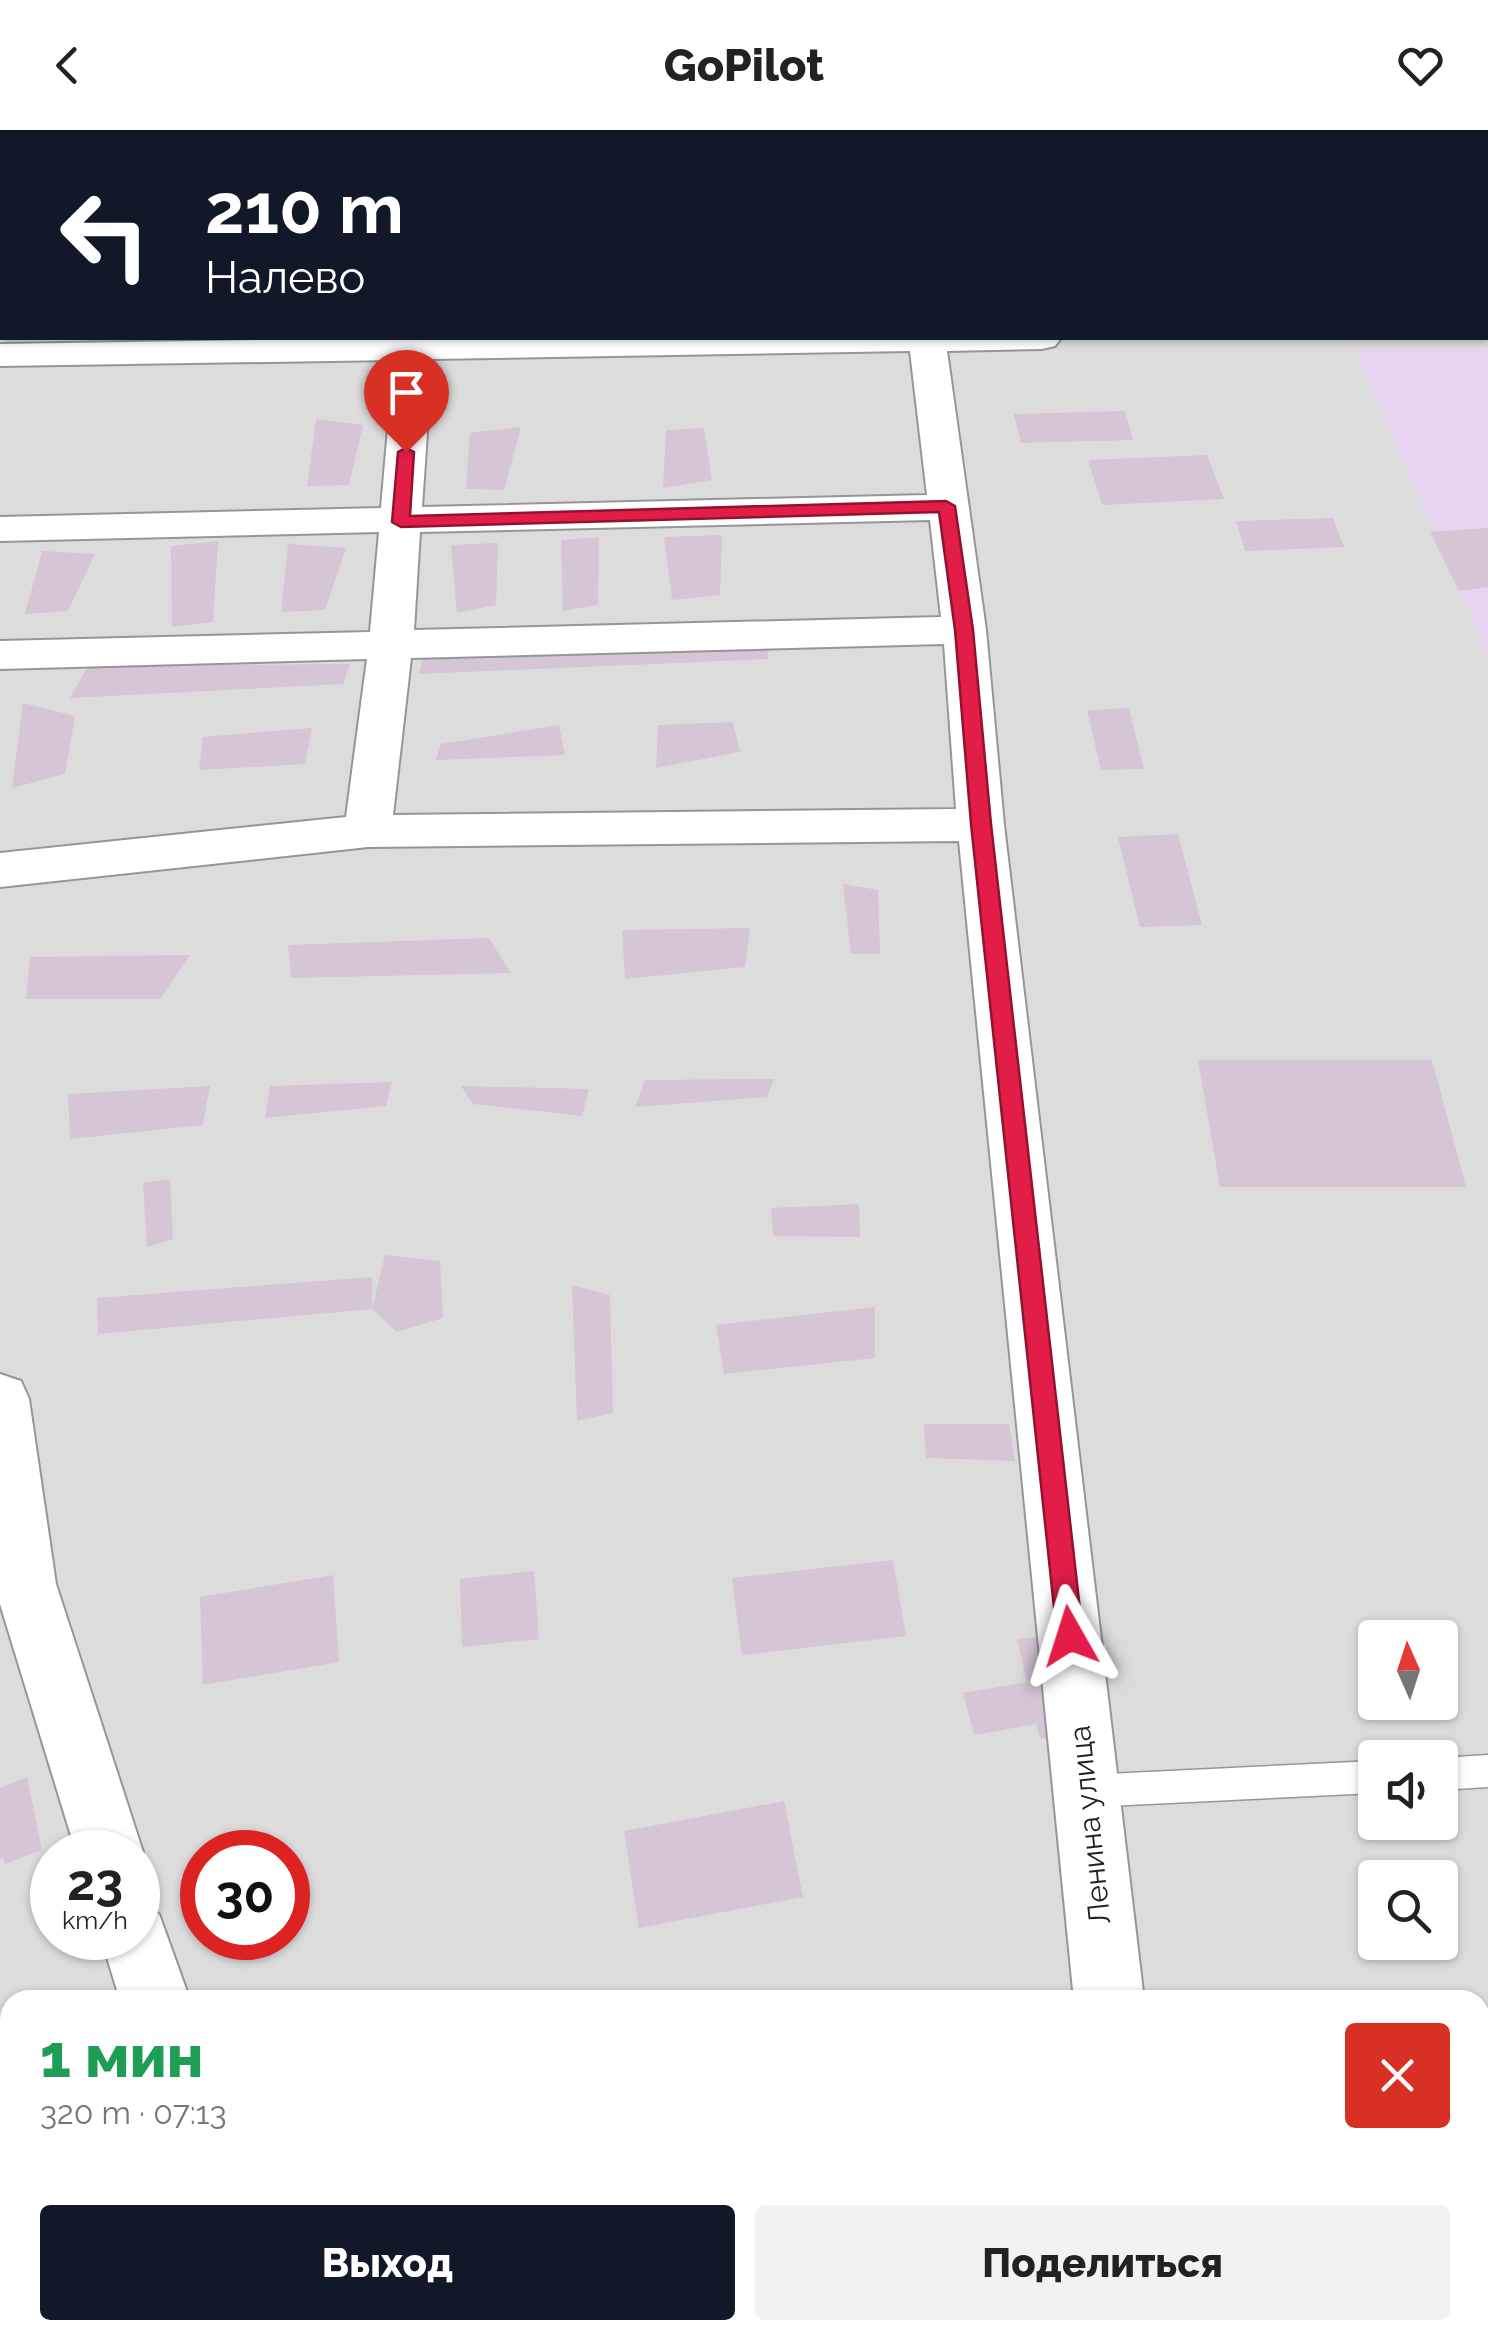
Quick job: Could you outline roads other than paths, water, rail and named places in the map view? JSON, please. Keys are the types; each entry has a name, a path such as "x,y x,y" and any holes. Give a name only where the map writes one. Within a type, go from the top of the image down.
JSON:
{"street":[{"path":"0,355 415,343 723,340"},
{"name":"Ленина улица","path":"928,340 964,630 981,824 1108,1990"},
{"path":"368,831 391,644 415,343"},
{"path":"0,528 401,522 946,506"},
{"path":"0,655 964,630"},
{"path":"0,870 368,831 981,824"},
{"path":"0,1399 13,1588 101,1830"},
{"path":"142,1960 152,1990"}],"lane":[{"path":"1458,1773 1488,1772"},
{"path":"1086,1791 1358,1778"}]}
